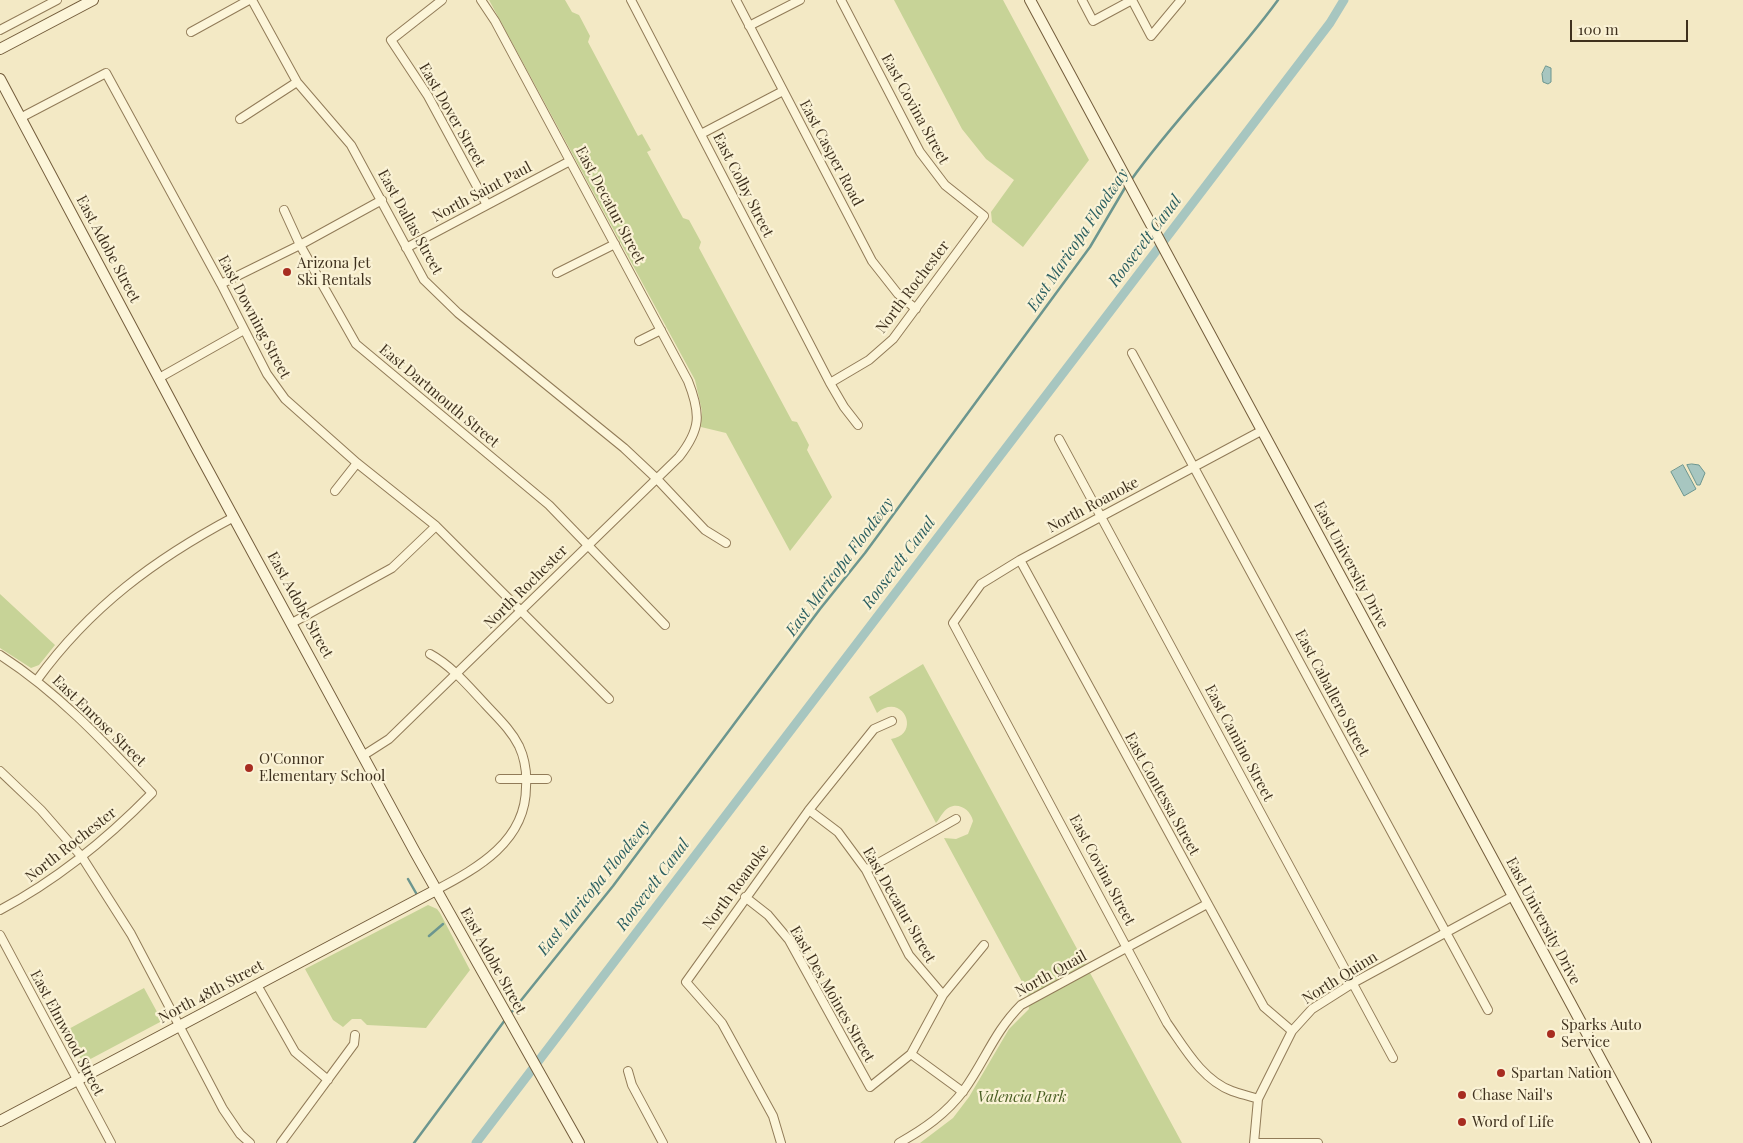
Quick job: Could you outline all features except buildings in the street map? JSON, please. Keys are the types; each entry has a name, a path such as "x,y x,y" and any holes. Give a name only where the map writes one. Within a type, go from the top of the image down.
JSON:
{"street":[{"path":"0,30 58,0"},
{"path":"0,49 94,0"},
{"path":"191,32 250,0"},
{"name":"East Dallas Street","path":"250,0 297,82 351,145 424,280 439,296 624,448 657,479 705,530 726,543"},
{"name":"East Dover Street","path":"442,0 391,40 428,96 487,205"},
{"name":"East Decatur Street","path":"481,0 495,21 688,381 695,398 698,416 696,429"},
{"name":"East Colby Street","path":"631,0 830,382 844,407 858,425"},
{"name":"East Casper Road","path":"736,0 872,261 898,294 916,309"},
{"path":"749,26 800,0"},
{"name":"East Covina Street","path":"841,0 920,152 945,185 984,216"},
{"name":"East University Drive","path":"1030,0 1646,1143"},
{"path":"1082,0 1094,21 1132,0 1151,36 1181,0"},
{"name":"East Downing Street","path":"22,117 106,73 221,284 267,374 284,399 357,463 436,526 522,610 608,699"},
{"name":"East Adobe Street","path":"0,79 22,117 159,378 436,890 579,1143"},
{"path":"240,119 297,82"},
{"path":"701,134 783,91"},
{"name":"North Saint Paul","path":"406,248 570,160"},
{"path":"221,284 300,245 382,200"},
{"name":"East Dartmouth Street","path":"284,210 300,245 356,344 549,505 665,625"},
{"name":"North Rochester","path":"830,382 869,360 893,339 984,216"},
{"path":"558,273 615,244"},
{"path":"159,378 244,330"},
{"path":"640,341 661,330"},
{"name":"East Caballero Street","path":"1132,353 1488,1010"},
{"name":"North Rochester","path":"364,755 389,739 657,479 687,447 696,429"},
{"name":"North Roanoke","path":"953,622 981,584 1020,560 1261,431"},
{"name":"East Camino Street","path":"1059,439 1393,1058"},
{"path":"335,491 357,463"},
{"path":"37,680 59,649 124,587 172,552 234,517"},
{"path":"292,623 392,568 436,526"},
{"name":"East Contessa Street","path":"1020,560 1264,1007 1292,1031"},
{"name":"East Covina Street","path":"953,622 1167,1023 1193,1060 1210,1077 1230,1091 1258,1099"},
{"path":"430,654 442,660 457,674 511,732 524,757 527,779 522,812 515,829 502,847 477,868 436,890"},
{"name":"East Enrose Street","path":"0,655 37,680 90,727 152,793"},
{"name":"North Roanoke","path":"781,1143 773,1116 722,1023 686,982 809,810 874,729 892,721"},
{"path":"0,771 41,810 82,857 131,934 223,1109 240,1134 250,1143"},
{"path":"500,779 547,779"},
{"name":"North Rochester","path":"0,910 47,883 82,857 126,820 152,793"},
{"name":"East Decatur Street","path":"809,810 838,832 866,870 909,955 943,995"},
{"path":"866,870 956,819"},
{"name":"North 48th Street","path":"0,1121 436,890"},
{"name":"North Quinn","path":"1318,1143 1254,1143 1258,1099 1292,1031 1312,1009 1353,983 1513,896"},
{"name":"East Des Moines Street","path":"745,897 768,915 789,940 870,1087 911,1054"},
{"name":"North Quail","path":"899,1143 922,1130 946,1111 963,1092 1004,1022 1021,1005 1207,904"},
{"name":"East Elmwood Street","path":"0,935 110,1143"},
{"path":"963,1092 911,1054 943,995 984,945"},
{"path":"257,985 295,1052 328,1080"},
{"path":"281,1143 354,1044 355,1035"},
{"path":"628,1071 632,1085 663,1143"}],"green space":[{"path":"489,0 565,0 572,12 579,15 590,36 588,42 638,136 642,134 651,150 647,152 683,218 689,220 701,242 699,248 792,421 797,422 809,445 807,450 832,497 790,551 726,433 701,427 702,411 695,380"},
{"path":"894,0 1003,0 1089,160 1023,247 992,222 991,212 1014,180 986,159 962,129"},
{"path":"0,594 55,645 39,665 31,668 0,648"},
{"name":"Valencia Park","path":"923,664 1182,1143 920,1143 953,1118 969,1097 1009,1029 1029,1009 1026,989 944,838 956,839 968,834 973,821 971,816 961,806 951,806 936,823 891,739 900,736 906,730 905,716 895,707 886,708 877,713 869,697"},
{"path":"428,905 437,909 440,913 470,970 426,1028 367,1025 361,1019 352,1019 343,1027 333,1020 305,969"},
{"path":"144,988 162,1021 83,1063 65,1031"}],"water":[{"path":"1546,66 1551,68 1551,82 1548,84 1543,82 1542,74"},
{"path":"1683,465 1696,489 1684,496 1671,472"},
{"path":"1687,465 1699,465 1705,473 1700,485 1697,485"}],"waterway":[{"name":"East Maricopa Floodway","path":"1131,180 1166,134 1242,46 1278,0"},
{"name":"Roosevelt Canal","path":"476,1143 1330,23 1344,0"},
{"name":"East Maricopa Floodway","path":"510,1014 613,886 820,609 865,553 1090,247 1126,186"},
{"path":"408,879 416,893"},
{"path":"429,936 443,924"},
{"name":"East Maricopa Floodway","path":"414,1143 505,1020"}],"place":[{"name":"Arizona Jet Ski Rentals","path":"287,272"},
{"name":"O'Connor Elementary School","path":"249,768"},
{"name":"Sparks Auto Service","path":"1551,1034"},
{"name":"Spartan Nation","path":"1501,1073"},
{"name":"Chase Nail's","path":"1462,1095"},
{"name":"Word of Life","path":"1462,1122"}]}
